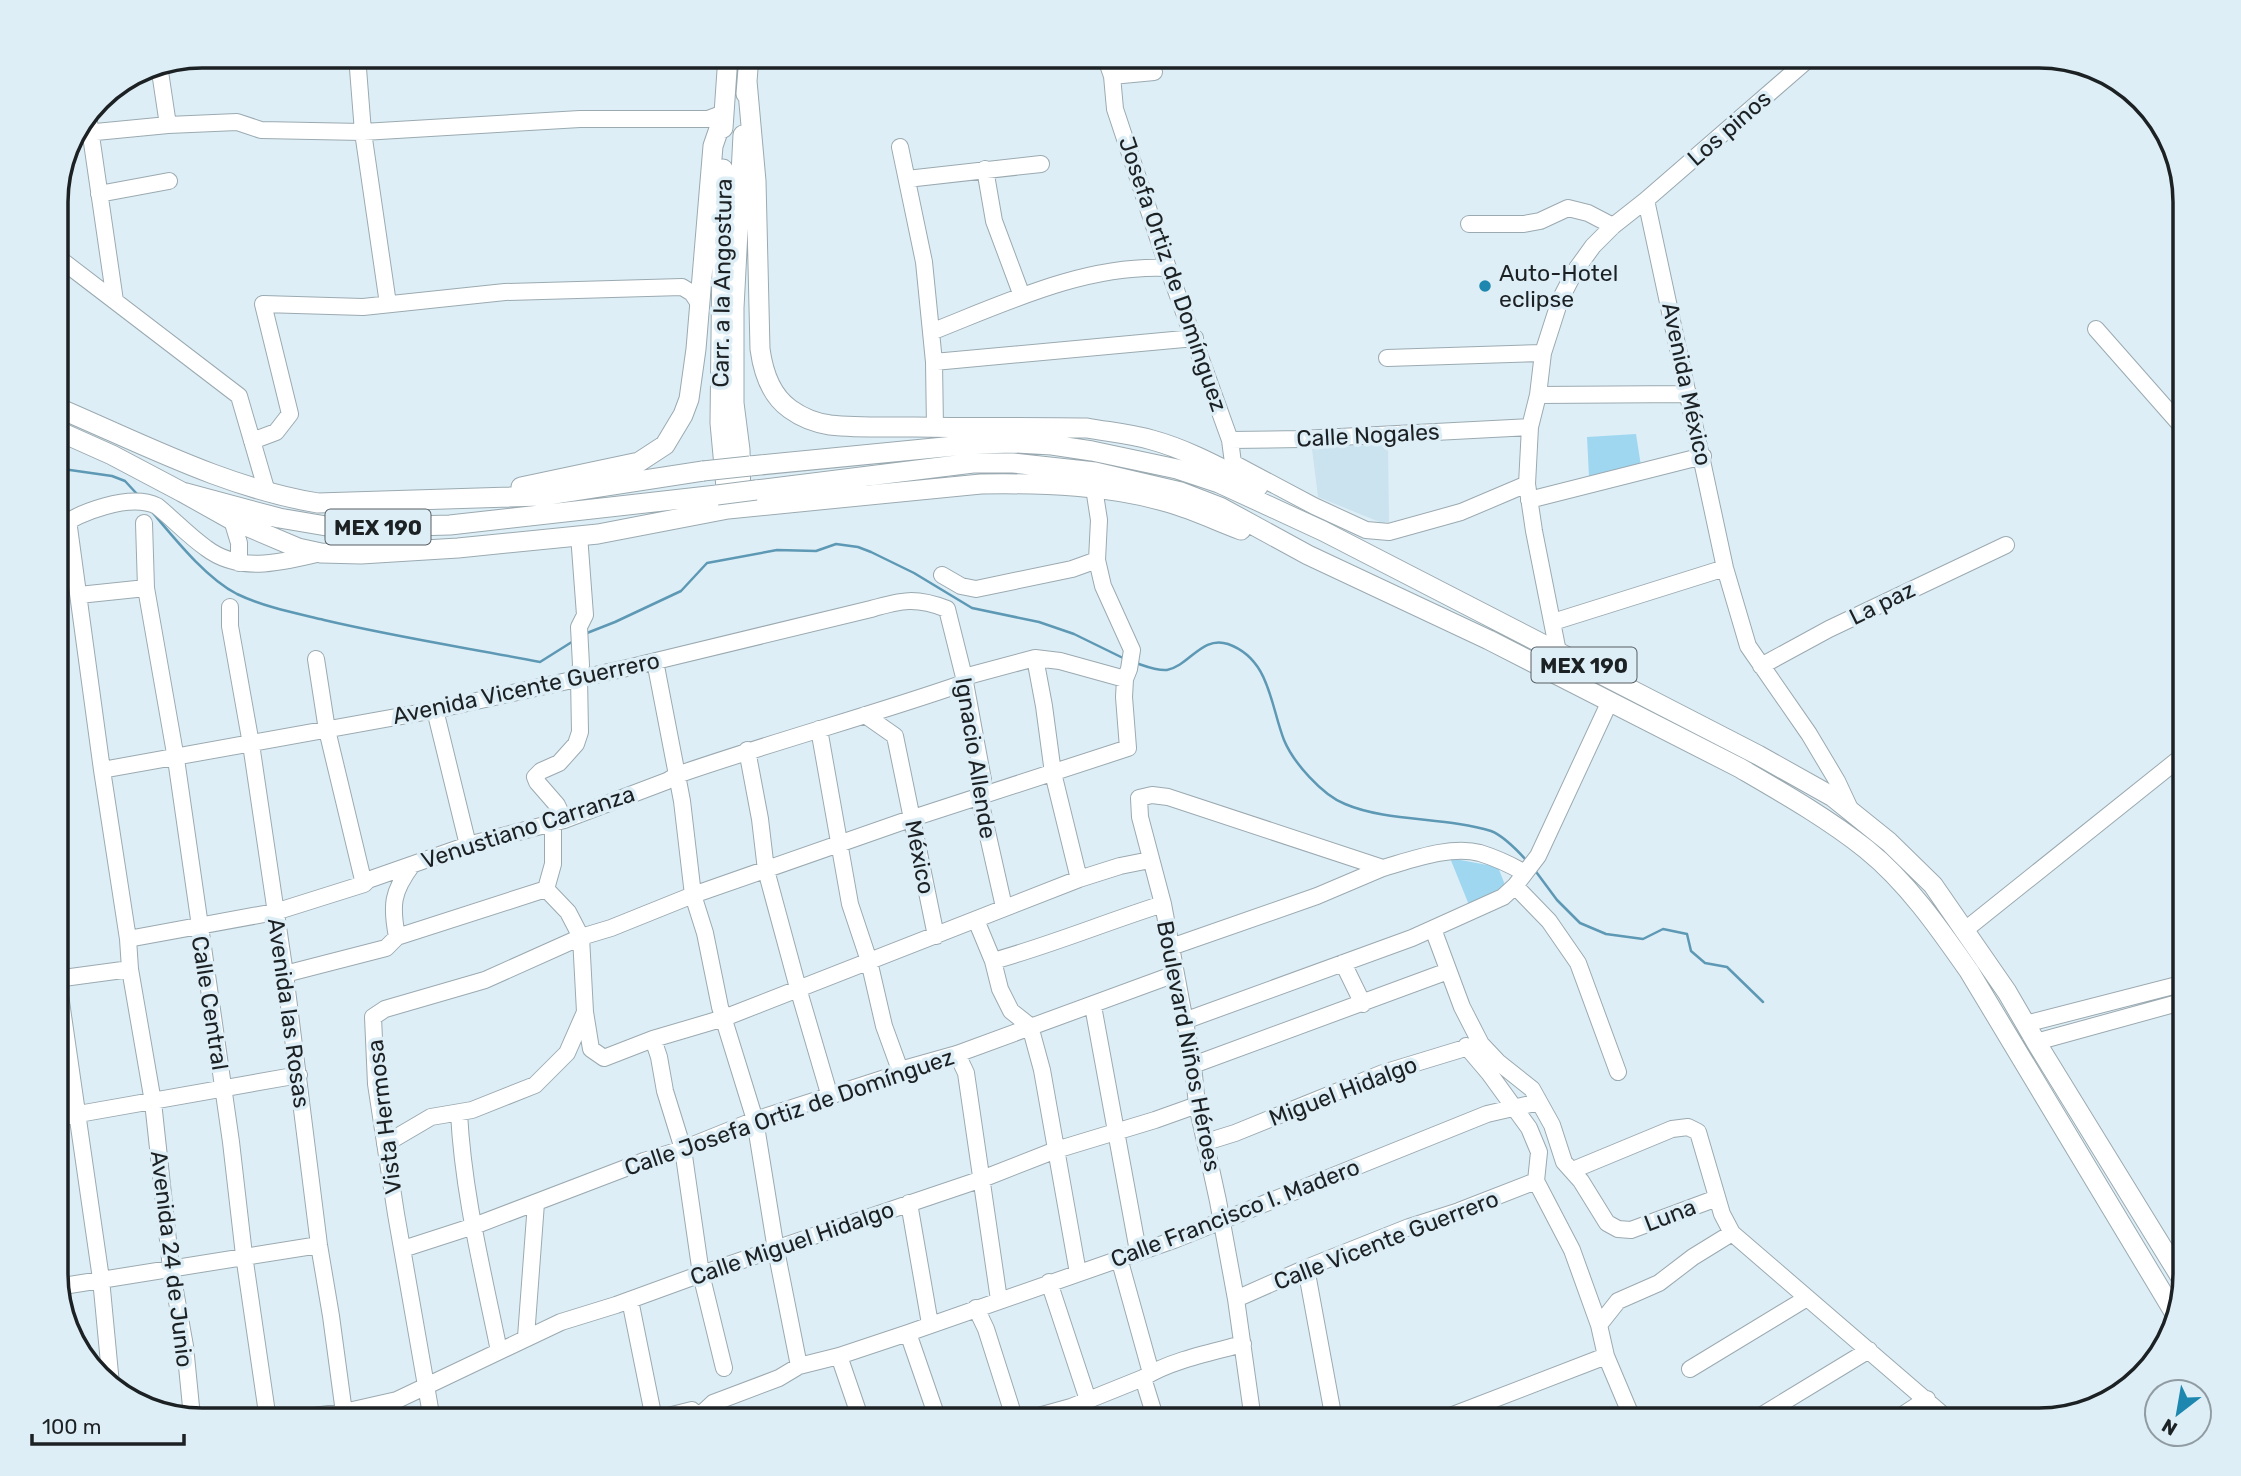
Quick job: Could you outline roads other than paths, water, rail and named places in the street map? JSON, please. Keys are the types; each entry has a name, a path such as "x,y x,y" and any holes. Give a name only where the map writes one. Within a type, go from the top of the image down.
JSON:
{"main road":[{"name":"Carr. a la Angostura","path":"727,69 724,115 720,423 729,504"},
{"name":"Carr. a la Angostura","path":"729,504 740,450 734,403 734,308 741,146 748,69"},
{"path":"747,81 756,181 762,366 778,399 790,409 808,419 828,425 1087,428 1152,440 1233,468 1323,531"},
{"path":"476,498 639,462 665,445 689,399 713,146 724,115"},
{"name":"MEX 190","path":"69,413 198,467 267,492 318,503 541,496 703,471 975,444 1052,445 1113,454 1177,469 1219,483 1323,531 1758,755 1833,797 1889,842 1933,885 2007,992 2173,1265"},
{"name":"MEX 190","path":"69,436 182,492 279,519 338,528 450,525 729,504 756,490 973,463 1050,466 1095,472 1181,492 1220,507 1308,555 1489,640 1740,768 1812,811 1867,850 1906,888 1969,971 2169,1304"},
{"path":"182,492 232,520 287,544 321,553 361,554 458,548 598,534 729,504 981,484 1094,488 1170,503 1308,555"}],"street":[{"name":"Los pinos","path":"1558,652 1528,492 1530,427 1538,395 1543,353 1556,310 1575,271 1612,226 1646,200 1798,68"},
{"path":"358,69 363,132 388,304"},
{"name":"Josefa Ortiz de Domínguez","path":"1109,69 1115,109 1168,268 1230,440"},
{"path":"1112,76 1154,72"},
{"path":"161,75 168,125"},
{"path":"88,133 237,122 261,130 363,132 580,119 708,119 724,115"},
{"path":"84,138 99,194 115,301"},
{"path":"900,147 924,262 934,362 935,428"},
{"path":"907,178 1041,164"},
{"path":"985,169 994,221 1021,296"},
{"path":"99,194 169,181"},
{"name":"Avenida México","path":"1646,200 1726,568 1748,646 1809,734 1852,812"},
{"path":"1469,224 1524,224 1540,221 1568,208 1588,213 1612,226"},
{"path":"69,266 239,396 267,492"},
{"path":"931,331 1021,296 1080,278 1126,268 1168,268"},
{"path":"252,441 276,432 290,414 262,304 363,307 505,292 682,287 695,281 702,271"},
{"path":"682,287 692,293 700,305"},
{"path":"2096,329 2173,416"},
{"path":"934,362 1195,338"},
{"path":"1387,358 1543,353"},
{"path":"1538,395 1689,394"},
{"name":"Calle Nogales","path":"1230,440 1530,427"},
{"path":"1230,440 1233,468 1366,530 1389,532 1528,492 1703,456"},
{"path":"581,937 913,818 1128,748 1124,697 1132,650 1103,586 1097,560 1099,520 1094,488"},
{"path":"69,522 105,507 140,501 157,506 206,548 239,563 277,562 321,553"},
{"path":"232,520 239,543 239,563"},
{"name":"Calle Central","path":"144,523 146,588 176,759 266,1408"},
{"path":"546,889 554,864 557,805 537,782 536,777 541,771 559,763 576,744 580,732 579,627 585,615 579,535"},
{"name":"La paz","path":"1761,666 1841,624 2006,545"},
{"name":"Avenida 24 de Junio","path":"69,554 79,595 130,969 153,1102 171,1268 185,1346 191,1407"},
{"path":"942,575 961,586 976,589 1072,569 1097,560"},
{"path":"1553,622 1726,568"},
{"path":"79,595 146,588"},
{"name":"Avenida Vicente Guerrero","path":"102,770 176,759 435,710 654,661 902,600 931,603 947,610"},
{"name":"Avenida las Rosas","path":"230,607 230,626 251,744 285,974 319,1245 344,1408"},
{"name":"Ignacio Allende","path":"947,610 964,680 983,780 979,796 1004,907"},
{"path":"1079,879 1053,773 1035,658 1060,661 1125,679"},
{"name":"Venustiano Carranza","path":"128,939 275,912 364,884 368,880 468,845 558,822 747,750 865,715 1035,658"},
{"path":"316,659 327,730 364,884"},
{"path":"654,661 682,801 693,895 705,933 724,1018 755,1120 776,1250 799,1366 779,1378 706,1408"},
{"path":"1184,1021 1433,929 1503,897 1527,871 1610,701"},
{"path":"435,710 468,845"},
{"name":"México","path":"865,715 895,737 936,936"},
{"path":"819,729 850,904 869,961 884,1026 901,1070"},
{"path":"747,750 766,870 830,1097"},
{"path":"1965,930 2173,764"},
{"name":"Boulevard Niños Héroes","path":"1251,1408 1222,1222 1197,1105 1193,1065 1163,904 1140,817 1139,798 1152,794 1168,797 1383,868"},
{"path":"1171,947 1424,855 1477,852 1527,871 1549,921 1578,963 1618,1072"},
{"path":"546,889 568,912 581,937 585,1012 591,1049 604,1058 653,1039 724,1018 1079,879 1150,860"},
{"path":"397,937 393,911 396,891 412,865"},
{"path":"380,876 396,891"},
{"path":"285,974 386,948 397,937 546,889"},
{"path":"993,961 1163,904"},
{"path":"976,920 993,961 1000,989 1011,1011 1030,1026 1042,1070 1078,1273"},
{"path":"1433,929 1473,1045 1529,1128 1539,1152 1536,1181 1572,1250 1600,1325 1606,1356 1628,1408"},
{"name":"Vista Hermosa","path":"426,1387 376,1084 373,1017 385,1009 485,980 581,937"},
{"path":"1343,963 1363,1004"},
{"path":"69,974 130,969"},
{"path":"1193,1065 1448,971"},
{"name":"Calle Josefa Ortiz de Domínguez","path":"403,1249 474,1226 755,1120 830,1097 901,1070 957,1054 1175,974"},
{"path":"2025,1024 2173,987"},
{"path":"2036,1042 2173,1004"},
{"path":"1093,1006 1138,1251"},
{"path":"386,1144 431,1116 472,1110 535,1086 567,1053 585,1012"},
{"path":"653,1039 665,1091 683,1149 701,1274 724,1368"},
{"name":"Luna","path":"1473,1045 1532,1089 1552,1125 1564,1162 1573,1170 1607,1223 1618,1229 1631,1230 1717,1198 1732,1233 1937,1408"},
{"name":"Miguel Hidalgo","path":"1206,1142 1235,1133 1383,1073 1473,1045"},
{"path":"957,1054 966,1073 999,1300"},
{"path":"69,1063 101,1279 110,1371"},
{"path":"69,1116 299,1075"},
{"name":"Calle Francisco I. Madero","path":"799,1366 908,1333 1222,1222 1272,1199 1487,1114 1539,1102"},
{"name":"Calle Miguel Hidalgo","path":"372,1408 426,1387 561,1322 982,1179 1056,1150 1197,1105"},
{"path":"459,1113 460,1140 474,1226 499,1351"},
{"path":"1573,1170 1672,1129 1688,1127 1698,1132 1717,1198"},
{"name":"Calle Vicente Guerrero","path":"1236,1299 1409,1227 1536,1181"},
{"path":"526,1337 536,1203"},
{"path":"909,1203 930,1324"},
{"path":"1600,1325 1618,1301 1659,1283 1693,1257 1732,1233"},
{"path":"69,1285 319,1245"},
{"path":"1119,1258 1154,1408"},
{"path":"1306,1268 1332,1408"},
{"path":"1049,1282 1088,1399"},
{"path":"1690,1369 1807,1298"},
{"path":"630,1300 657,1408"},
{"path":"976,1308 986,1329 1011,1408"},
{"path":"908,1333 934,1408"},
{"path":"1078,1408 1088,1399 1147,1376 1243,1344"},
{"path":"1774,1408 1869,1350"},
{"path":"839,1356 857,1408"},
{"path":"1471,1408 1606,1356"},
{"path":"426,1387 430,1408"},
{"path":"1913,1408 1927,1399"}],"waterway":[{"path":"69,470 112,476 125,481 137,494"},
{"path":"153,513 192,557 225,587 247,599 269,606 378,632 540,662 575,640"},
{"path":"587,633 681,591 707,563 777,550 816,551 836,544 871,552 914,573 972,608 1039,622 1074,634 1123,658"},
{"path":"1136,663 1167,670 1182,663 1203,647 1219,642 1242,651 1260,671 1288,749 1309,777 1336,800 1379,814 1456,823 1491,831 1506,840 1527,861"},
{"path":"1534,869 1557,900 1580,923 1606,934 1643,939 1663,929 1687,934 1691,951 1705,963 1727,967 1763,1002"}],"place":[{"name":"Auto-Hotel eclipse","path":"1485,286"}]}
